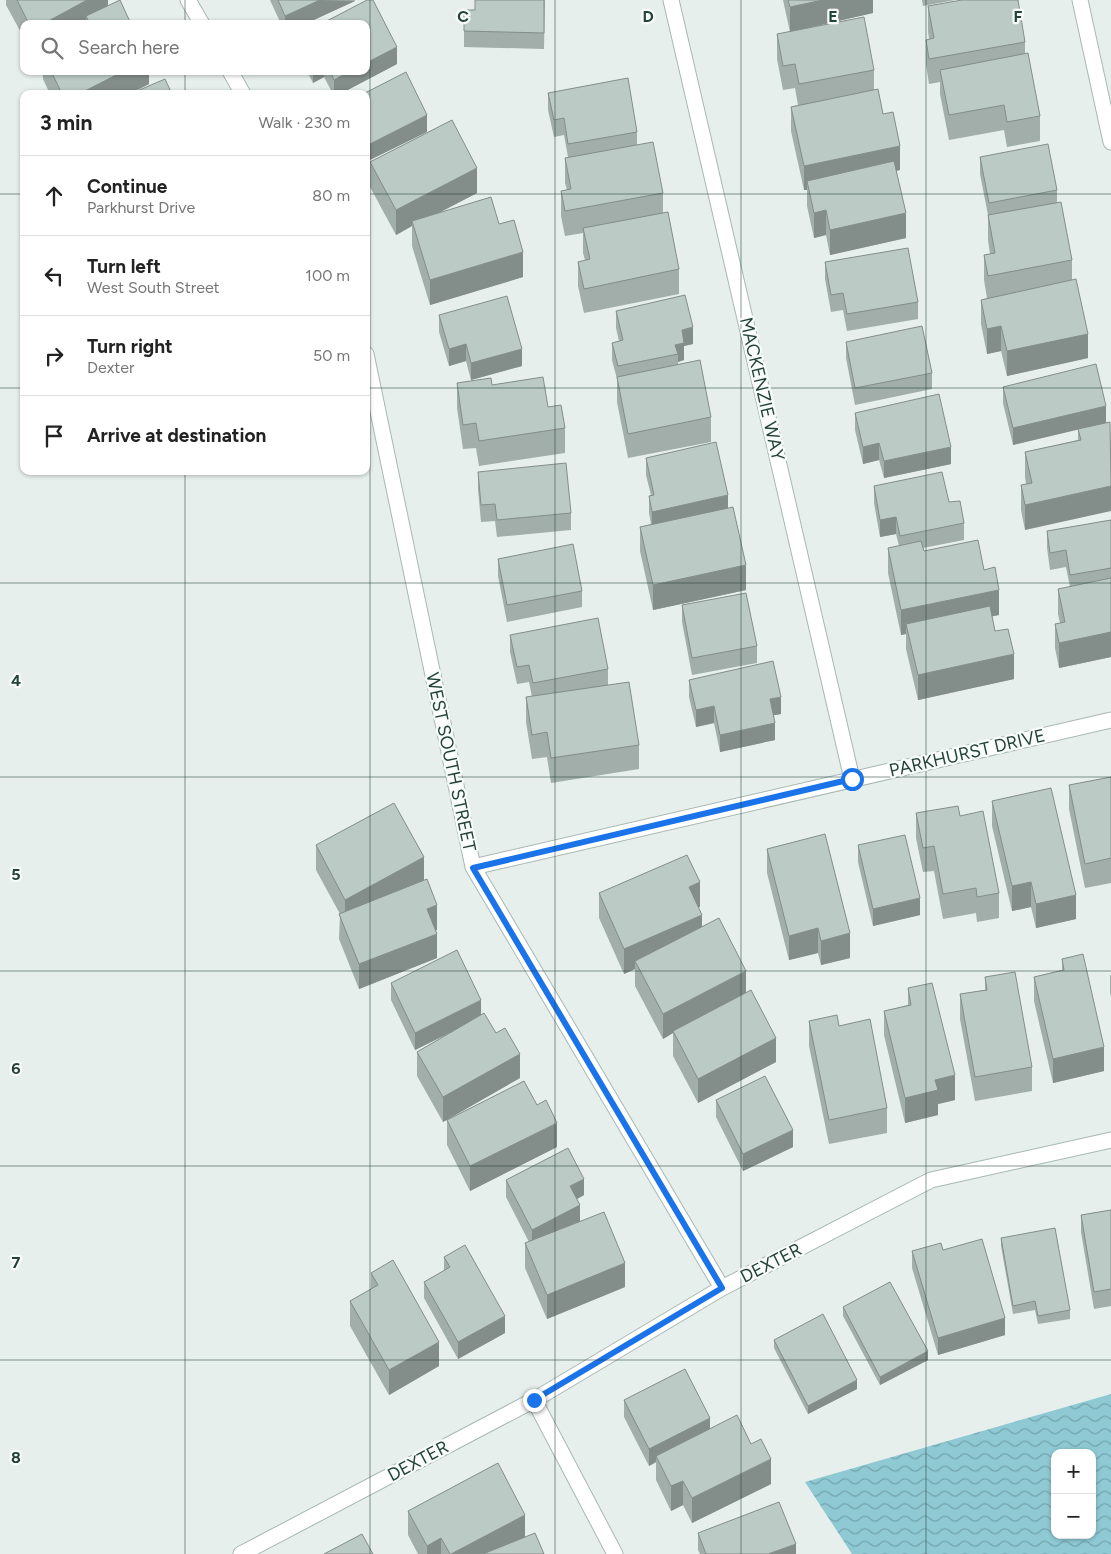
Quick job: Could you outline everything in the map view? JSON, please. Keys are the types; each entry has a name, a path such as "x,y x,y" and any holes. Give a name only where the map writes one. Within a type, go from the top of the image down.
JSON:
{"street":[{"path":"188,0 200,20"},
{"name":"MACKENZIE WAY","path":"671,0 852,779"},
{"path":"1080,0 1111,142"},
{"path":"232,75 241,90"},
{"name":"WEST SOUTH STREET","path":"370,373 473,868 722,1288"},
{"name":"PARKHURST DRIVE","path":"473,868 1111,720"},
{"name":"DEXTER","path":"242,1554 534,1400 722,1288 932,1180 1111,1140"},
{"path":"534,1400 615,1554"}],"water":[{"path":"1111,1394 1111,1554 852,1554 805,1482"}],"building":[{"path":"17,0 87,0 50,20 27,20"},
{"path":"120,0 129,20 88,20 86,16"},
{"path":"278,0 320,0 285,16"},
{"path":"367,0 373,0 397,47 370,61 370,20 329,20"},
{"path":"475,0 544,0 544,33 464,31 464,10 475,10"},
{"path":"788,0 823,0 790,7"},
{"path":"962,0 1018,0 1025,42 929,59 926,40 934,38 928,6"},
{"path":"864,17 874,70 799,84 795,64 783,66 777,34"},
{"path":"1028,53 1040,116 1007,122 1004,105 949,115 940,70"},
{"path":"406,72 427,115 370,144 370,90"},
{"path":"53,75 116,75 87,90 60,90"},
{"path":"332,75 343,75 334,80"},
{"path":"628,78 637,132 568,144 564,118 554,120 548,93"},
{"path":"165,79 170,90 139,90"},
{"path":"878,89 883,114 893,112 900,146 804,166 791,107"},
{"path":"452,120 477,168 396,210 370,162"},
{"path":"653,142 663,193 565,211 561,191 571,189 565,158"},
{"path":"1048,144 1057,190 989,203 980,157"},
{"path":"894,161 906,213 830,230 826,210 814,213 807,181"},
{"path":"491,197 499,224 514,220 523,252 430,280 412,221"},
{"path":"1061,202 1072,260 988,276 984,255 995,253 988,215"},
{"path":"668,212 679,269 584,289 578,262 590,259 583,228"},
{"path":"908,248 918,302 847,314 843,293 831,295 825,262"},
{"path":"1076,279 1088,334 1007,351 1001,326 987,329 981,300"},
{"path":"685,295 693,327 682,330 684,343 675,345 678,354 618,366 612,343 623,340 616,311"},
{"path":"507,296 522,349 471,363 466,344 449,349 439,315"},
{"path":"922,326 932,373 855,388 846,342"},
{"path":"700,360 711,417 628,434 617,377"},
{"path":"1096,364 1106,406 1013,428 1003,387"},
{"path":"543,377 548,407 561,405 565,428 479,441 476,423 463,425 457,383 491,378 492,385"},
{"path":"939,394 951,447 884,461 879,443 863,447 855,413"},
{"path":"1110,422 1111,486 1025,505 1021,485 1032,483 1025,452 1081,440 1078,429"},
{"path":"716,442 728,495 652,512 649,496 654,495 646,458"},
{"path":"566,463 571,513 497,520 495,504 481,505 478,472"},
{"path":"942,472 949,502 960,501 964,523 900,536 896,517 880,520 874,486"},
{"path":"733,507 746,565 653,585 640,527"},
{"path":"1111,520 1111,568 1070,575 1066,550 1050,553 1047,531"},
{"path":"978,540 984,570 995,567 999,590 901,610 888,548 921,541 924,551"},
{"path":"573,544 582,591 507,605 498,559"},
{"path":"1111,578 1111,632 1059,643 1055,624 1065,622 1058,589"},
{"path":"746,593 757,646 692,658 682,605"},
{"path":"990,606 995,631 1008,629 1014,654 918,675 906,624"},
{"path":"598,618 608,669 533,683 529,665 517,667 510,635"},
{"path":"773,661 781,697 770,699 775,723 720,735 714,706 696,710 689,680"},
{"path":"629,682 639,745 551,758 547,732 532,735 526,697"},
{"path":"1111,777 1111,858 1085,864 1069,785"},
{"path":"1051,788 1076,895 1036,904 1031,882 1012,886 992,801"},
{"path":"394,803 424,857 345,900 316,845"},
{"path":"958,806 960,816 983,811 999,893 977,897 976,888 943,894 934,846 923,848 916,813"},
{"path":"825,834 850,933 821,941 818,928 789,936 767,849"},
{"path":"905,835 920,898 873,909 858,845"},
{"path":"687,855 700,882 689,887 702,915 624,949 599,893"},
{"path":"427,879 437,905 427,909 437,934 359,964 339,914"},
{"path":"719,918 746,971 663,1014 635,961"},
{"path":"457,950 481,1000 415,1033 391,983"},
{"path":"1083,954 1104,1047 1053,1059 1034,977 1064,970 1062,959"},
{"path":"1015,972 1032,1067 975,1077 960,994 987,990 985,977"},
{"path":"932,983 955,1075 935,1080 938,1090 905,1098 884,1011 911,1005 908,988"},
{"path":"751,990 776,1038 698,1079 673,1031"},
{"path":"484,1013 496,1033 505,1028 520,1054 443,1097 417,1052"},
{"path":"837,1015 839,1026 870,1019 887,1108 829,1120 809,1021"},
{"path":"765,1076 793,1130 743,1154 716,1100"},
{"path":"524,1081 537,1105 546,1100 557,1123 470,1166 447,1120"},
{"path":"568,1148 584,1179 570,1186 580,1205 532,1230 506,1180"},
{"path":"1111,1210 1111,1289 1094,1292 1081,1215"},
{"path":"604,1212 625,1263 547,1295 525,1243"},
{"path":"1055,1228 1070,1310 1038,1316 1035,1301 1013,1306 1001,1238"},
{"path":"982,1239 1005,1318 938,1338 912,1251 941,1243 943,1250"},
{"path":"465,1245 505,1316 458,1342 424,1282 450,1267 444,1257"},
{"path":"393,1260 439,1342 389,1370 350,1301 378,1285 371,1273"},
{"path":"890,1282 928,1351 880,1377 843,1307"},
{"path":"823,1314 857,1380 808,1406 774,1340"},
{"path":"685,1369 710,1418 649,1449 624,1400"},
{"path":"737,1415 751,1444 761,1439 771,1459 692,1498 683,1481 671,1486 656,1456"},
{"path":"498,1463 525,1515 451,1554 441,1538 427,1546 408,1511"},
{"path":"779,1502 796,1544 768,1554 706,1554 698,1533"},
{"path":"535,1533 544,1554 483,1554"},
{"path":"362,1534 373,1554 324,1554"}],"route":[{"path":"534,1400 722,1288 473,868 852,779"}]}
